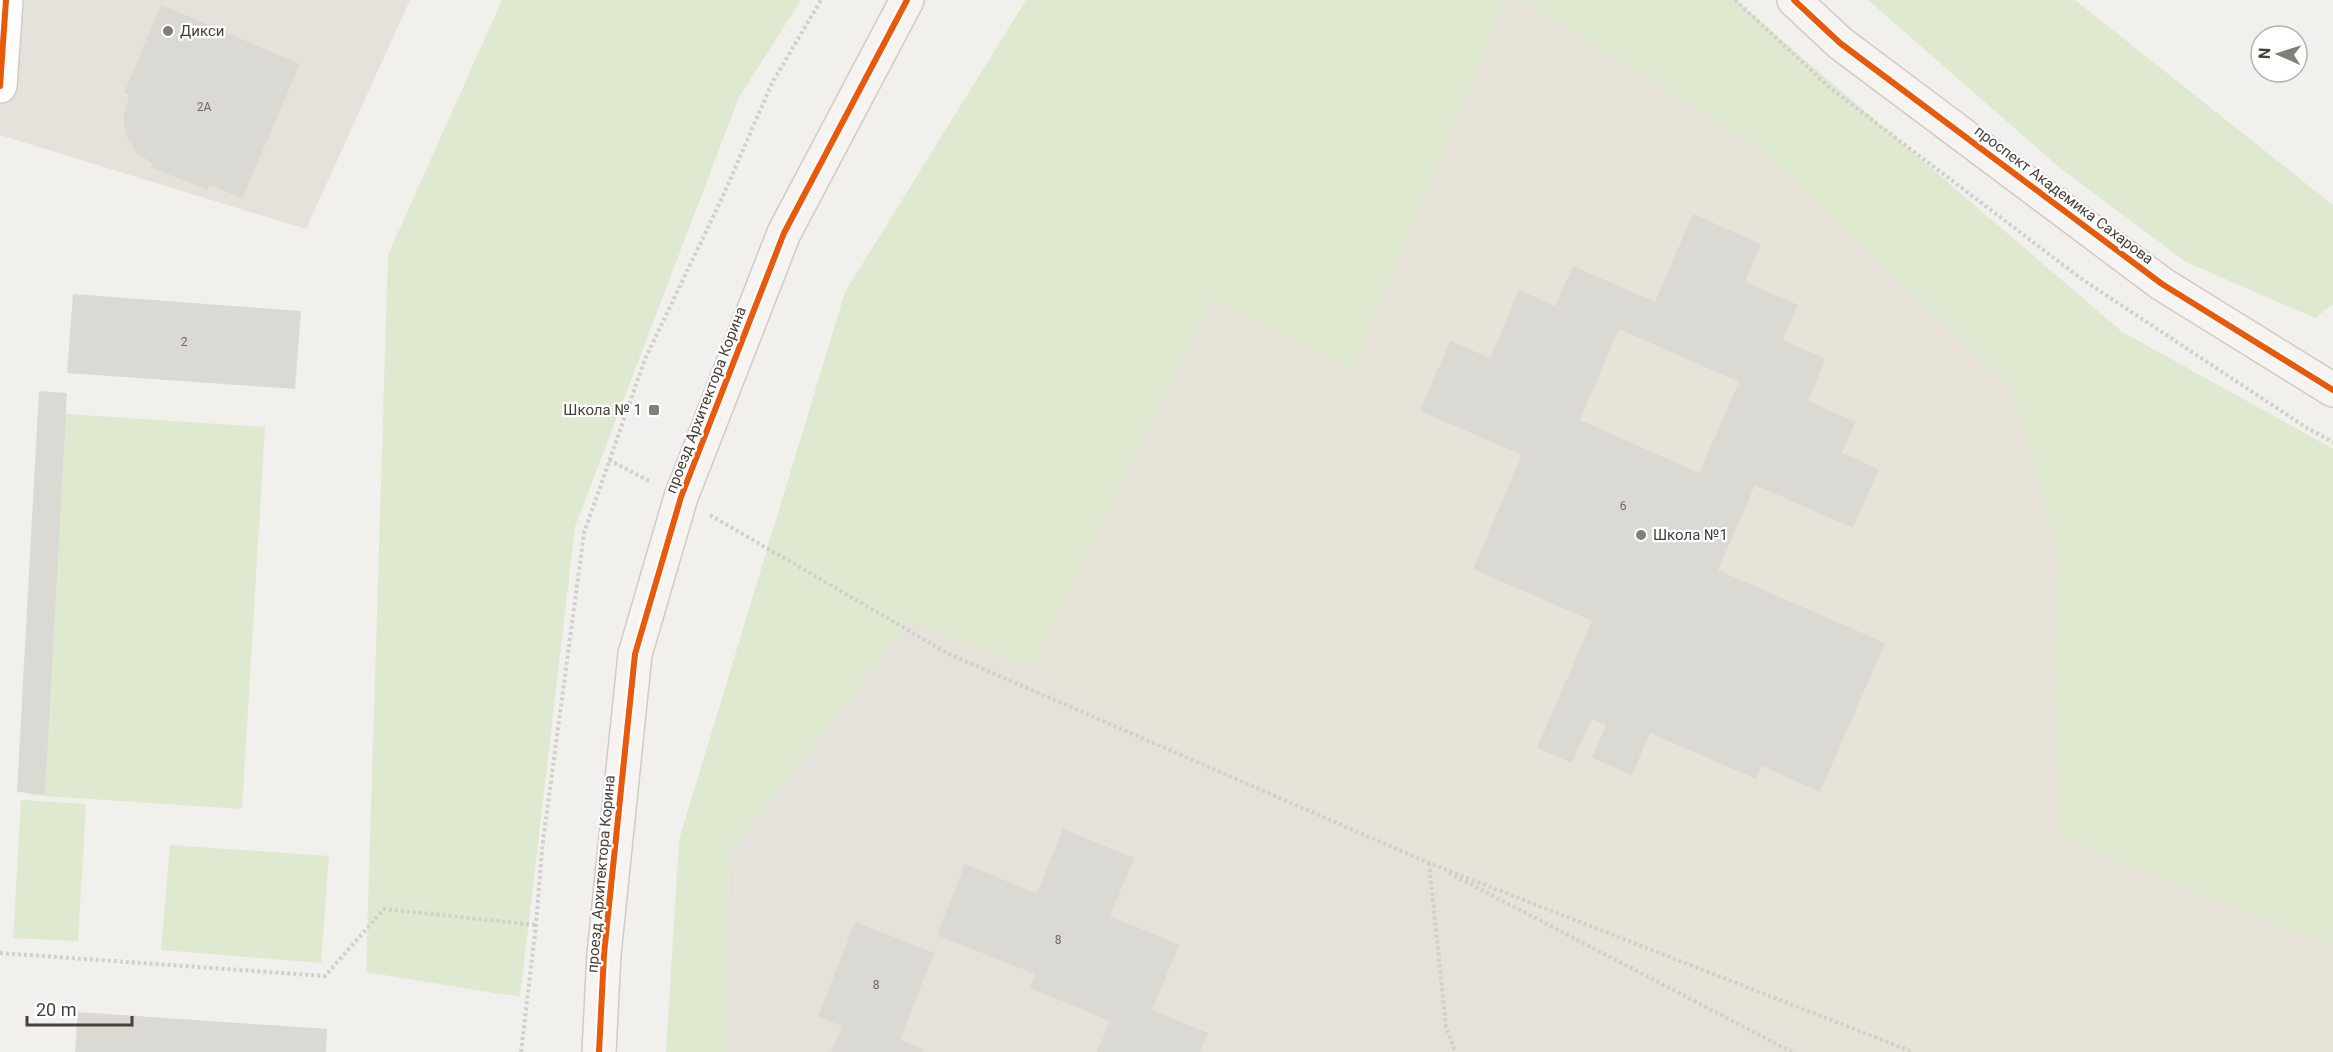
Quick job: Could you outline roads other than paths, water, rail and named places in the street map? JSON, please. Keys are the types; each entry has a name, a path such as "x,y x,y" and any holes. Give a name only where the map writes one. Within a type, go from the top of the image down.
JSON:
{"street":[{"path":"0,86 6,0"},
{"name":"проезд Архитектора Корина","path":"599,1052 604,954 635,654 681,498 784,233 907,0"},
{"name":"проспект Академика Сахарова","path":"1794,0 1840,43 2162,284 2333,390"}],"place":[{"name":"Дикси","path":"168,31"},
{"name":"Школа № 1","path":"654,410"},
{"name":"Школа №1","path":"1641,535"}]}
